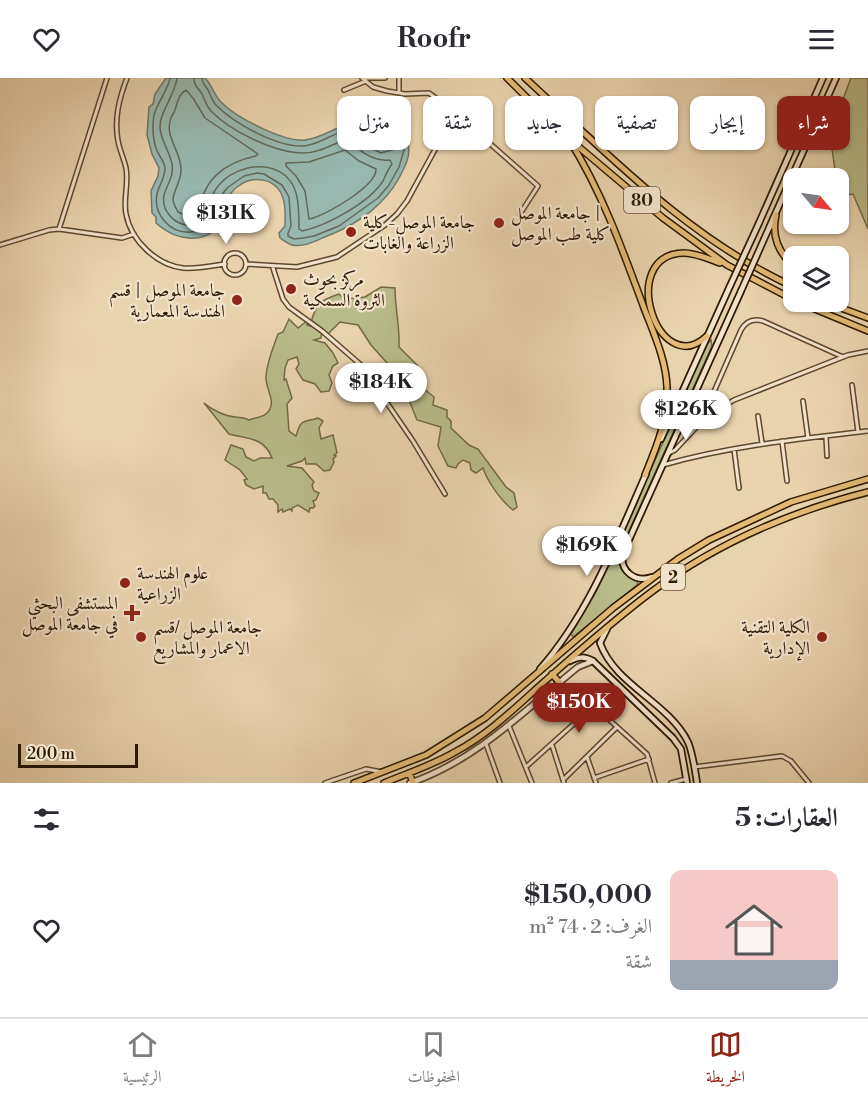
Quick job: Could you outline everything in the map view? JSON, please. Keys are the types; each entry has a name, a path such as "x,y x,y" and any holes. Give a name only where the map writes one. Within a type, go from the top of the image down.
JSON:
{"highway":[{"name":"80","path":"507,78 526,96"},
{"name":"80","path":"525,78 657,200 723,248 783,281"},
{"path":"576,150 589,170 666,370 667,400 663,429 645,475"},
{"name":"80","path":"583,150 663,218 727,265 783,294"},
{"path":"776,215 774,231 777,246 783,255"},
{"path":"707,336 700,342 688,346 669,341 656,322 648,297 648,282 659,263 671,255 685,253 727,265"},
{"path":"849,311 868,318"},
{"name":"80","path":"822,312 868,331"},
{"name":"2","path":"354,783 426,755 485,718 613,608 697,547 723,532 791,502 868,479"},
{"name":"2","path":"384,783 457,751 492,727 607,629 668,581 702,558 729,543 793,515 868,492"},
{"path":"723,532 729,543"},
{"path":"552,674 559,682"},
{"path":"485,718 492,727"},
{"path":"409,773 415,782"}],"main road":[{"path":"529,680 560,644 579,616 595,586 823,78"},
{"path":"662,571 646,579 637,578 624,569 622,558 837,78"},
{"path":"707,336 720,340"},
{"path":"607,629 600,643 603,651 616,669 682,733 689,745 697,783"},
{"path":"568,662 579,657 593,661 673,738 681,749 687,781"},
{"path":"415,782 486,744 578,666 593,661"},
{"path":"673,738 682,733"}],"street":[{"path":"59,229 107,78"},
{"path":"127,78 116,120 118,143 126,169 126,216 134,234 141,245 154,257 171,266 185,268 225,264"},
{"path":"344,90 364,79 385,78"},
{"path":"399,78 399,93"},
{"path":"364,79 374,87 399,93 429,93 433,96"},
{"path":"493,146 538,186 520,214"},
{"path":"246,264 297,267 337,257 385,225 397,214 434,150"},
{"path":"0,245 59,229 122,238 134,234"},
{"path":"236,253 242,256 246,264 243,271 237,274 230,273 225,264 227,257 236,253"},
{"path":"273,267 283,299 361,365 413,441 445,494"},
{"path":"700,422 741,330 748,322 763,321 843,357"},
{"path":"667,454 675,450 700,422 742,396 843,357 868,351"},
{"path":"852,386 858,432"},
{"path":"803,401 808,438"},
{"path":"758,416 762,443"},
{"path":"662,465 762,443 868,430"},
{"path":"826,436 827,456"},
{"path":"782,441 787,481"},
{"path":"734,449 739,488"},
{"path":"527,766 618,685"},
{"path":"594,706 647,754 655,783"},
{"path":"509,726 532,783"},
{"path":"564,782 586,756 617,727"},
{"path":"486,744 500,783"},
{"path":"552,745 564,782"},
{"path":"586,756 596,783"},
{"path":"694,767 782,756 791,761 809,783"},
{"path":"594,778 649,759"},
{"path":"325,783 366,769 384,772"},
{"path":"671,783 687,781"}],"green space":[{"path":"851,78 868,78 868,229 853,194 849,195 849,168 835,168 832,150 850,150 850,96 844,96"},
{"path":"381,287 395,288 399,347 418,366 418,384 434,397 433,405 447,410 451,428 469,445 478,449 506,487 514,493 517,507 513,510 495,491 483,468 476,473 471,470 470,463 463,460 456,468 448,466 438,446 441,427 417,420 409,400 401,392 387,363 358,325 340,322 327,335 322,331 321,338 314,340 325,343 338,363 333,366 329,375 332,383 329,391 321,392 315,384 303,380 296,369 299,364 297,357 288,360 285,368 284,380 286,379 292,398 287,404 289,431 296,436 301,424 318,418 323,421 319,428 321,439 333,435 337,453 334,455 336,456 330,470 324,471 316,464 306,464 305,458 287,466 302,468 314,482 312,485 314,491 319,493 313,501 315,506 310,508 309,512 298,505 292,508 292,511 290,509 283,512 282,509 278,512 278,505 273,499 269,499 266,493 263,493 263,486 254,489 246,485 244,480 247,479 240,470 225,460 231,445 243,449 246,457 254,461 260,458 272,458 260,442 229,434 204,403 223,414 249,420 266,414 271,405 266,380 270,355 278,334 283,332 289,319 298,328 308,320 307,325 322,330 311,322 317,306 323,301 339,294 344,299 365,297"},
{"path":"711,340 712,346 620,551 619,561 623,570 629,577 638,581 637,585 573,637 571,634 597,590 707,344"}],"water":[{"path":"166,78 205,78 228,108 272,133 296,140 305,140 337,128 337,150 409,150 409,155 393,187 370,212 342,230 308,244 292,245 280,238 279,233 285,226 284,201 275,186 263,180 243,183 235,189 222,205 223,219 209,234 191,238 182,237 156,223 156,217 152,213 151,191 159,168 147,135 149,107 153,104 155,94"}],"place":[{"name":"جامعة الموصل | كلية طب الموصل","path":"499,223"},
{"name":"جامعة الموصل-كلية الزراعة والغابات","path":"351,232"},
{"name":"مركز بحوث الثروة السمكية","path":"291,289"},
{"name":"جامعة الموصل | قسم الهندسة المعمارية","path":"237,300"},
{"name":"علوم الهندسة الزراعية","path":"125,583"},
{"name":"المستشفى البحثي في جامعة الموصل","path":"132,613"},
{"name":"جامعة الموصل /قسم الاعمار والمشاريع","path":"141,637"},
{"name":"الكلية التقنية الإدارية","path":"822,637"}]}
